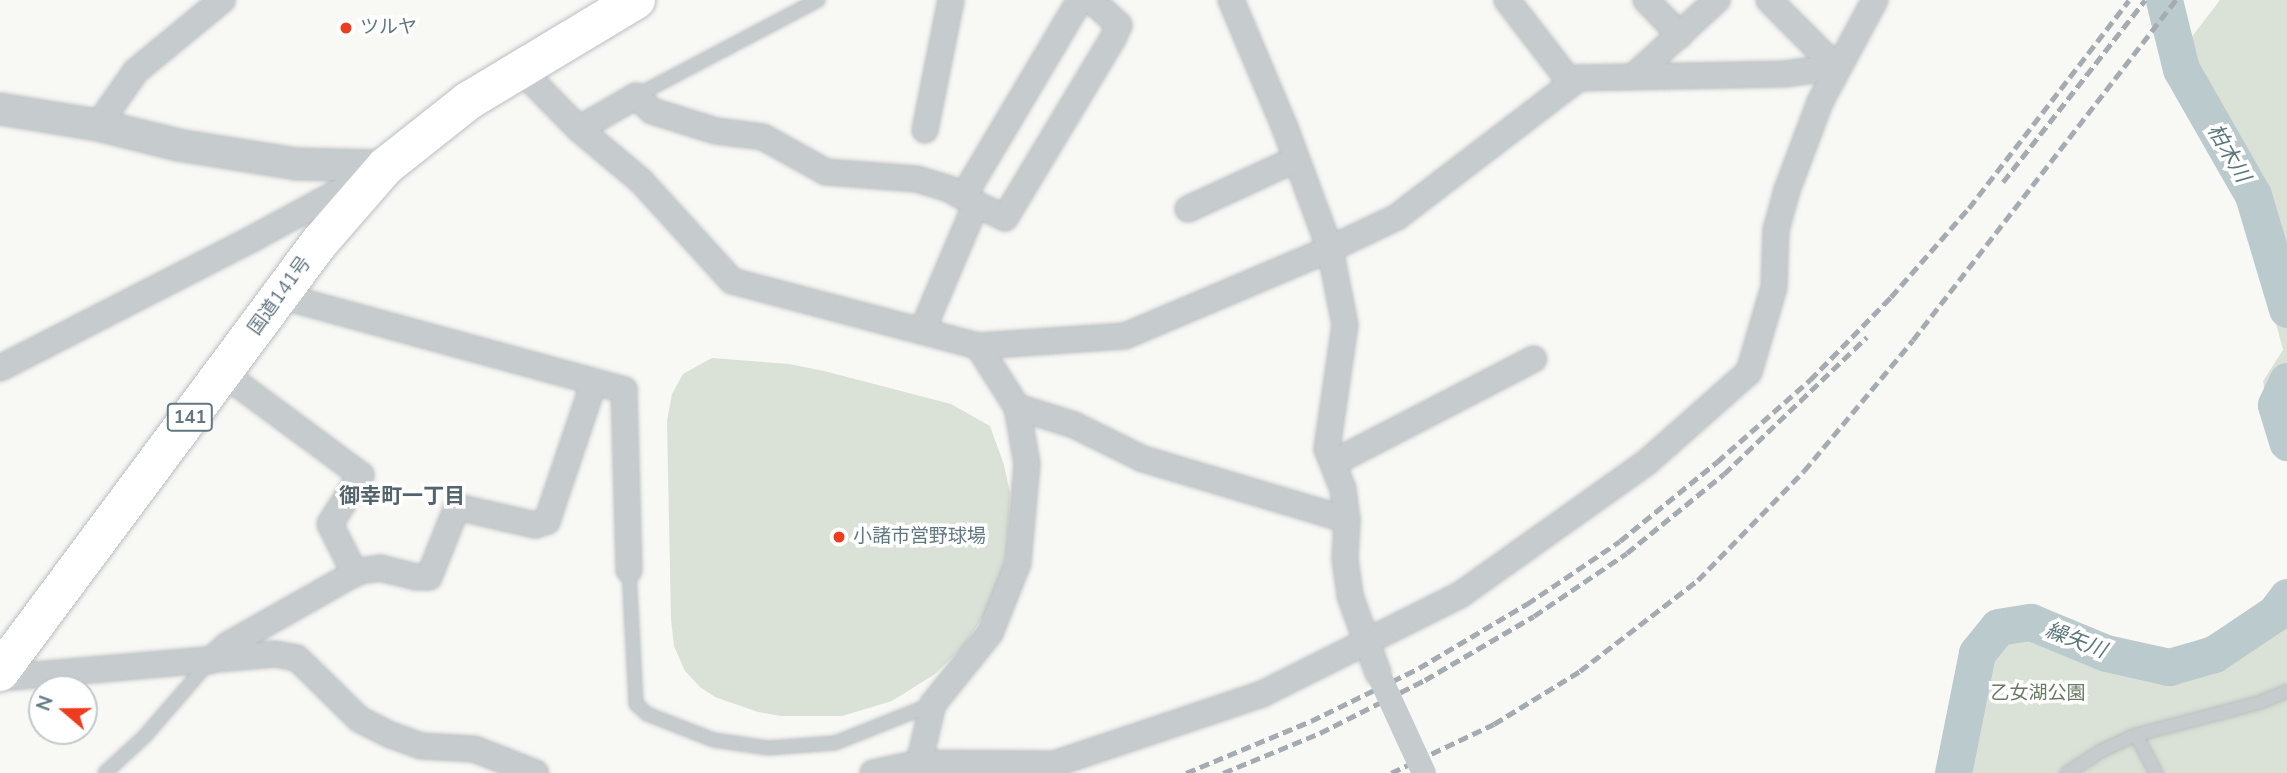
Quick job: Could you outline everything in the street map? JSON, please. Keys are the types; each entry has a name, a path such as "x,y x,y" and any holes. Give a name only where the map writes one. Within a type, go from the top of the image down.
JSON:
{"highway":[{"name":"国道141号","path":"0,672 319,243 386,166 468,101 636,0"}],"street":[{"path":"98,125 136,71 222,0"},
{"path":"925,130 951,0"},
{"path":"923,329 970,200 1080,0"},
{"path":"579,129 636,96 652,111 716,131 763,137 826,172 917,178 970,200 1004,218 1119,26 1091,0"},
{"path":"1231,0 1330,249 1345,325 1328,449 1343,489 1347,520 1345,559 1350,596 1364,641 1424,773"},
{"path":"1507,0 1571,83"},
{"path":"1646,0 1680,35"},
{"path":"1634,76 1717,0"},
{"path":"1769,0 1836,66"},
{"path":"873,773 919,763 1054,764 1262,694 1460,595 1646,463 1749,372 1774,287 1776,230 1787,190 1836,66 1875,0"},
{"path":"519,68 579,129 641,181 732,281 923,329 978,346 1125,337 1330,249 1397,217 1579,78 1784,74 1836,66"},
{"path":"0,109 98,125 178,145 296,164 386,166"},
{"path":"1188,209 1296,159"},
{"path":"0,368 252,239 386,166"},
{"path":"281,296 624,390 629,570"},
{"path":"919,763 933,704 990,633 1018,563 1027,464 1017,407 978,346"},
{"path":"1333,463 1534,359"},
{"path":"223,373 361,475 330,524 355,574"},
{"path":"210,661 228,645 355,574 380,568 416,577 429,577 457,506 535,525 547,521 594,382"},
{"path":"1017,407 1074,425 1143,459 1347,520"},
{"path":"0,678 275,654 297,658 359,719 391,735 421,746 474,749 536,773"}],"lane":[{"path":"636,96 818,0"},
{"path":"629,570 636,704 647,714 714,740 768,748 835,743 933,704"},
{"path":"105,773 145,736 210,661"},
{"path":"2067,773 2101,751 2136,735 2258,702 2287,691"},
{"path":"2136,735 2155,773"}],"green space":[{"path":"2220,0 2287,0 2287,458 2269,425 2263,381 2283,350 2246,210 2223,156 2171,64"},
{"name":"小諸市営野球場","path":"712,358 789,364 824,371 951,404 990,426 1004,465 1010,493 1007,550 1002,577 988,609 963,647 935,674 892,701 842,716 781,716 758,712 715,697 700,687 685,671 674,646 671,619 667,421 672,394 683,374"},
{"name":"乙女湖公園","path":"2287,579 2287,773 1942,773 1961,660 1984,619 2012,614 2050,614 2120,639 2172,653 2238,622"}],"waterway":[{"name":"柏木川","path":"2164,0 2181,69 2253,195 2287,309"},
{"name":"繰矢川","path":"2287,381 2276,405 2287,442"},
{"name":"繰矢川","path":"1953,773 1977,653 1998,627 2031,622 2106,653 2169,667 2214,654 2275,613 2287,597"}],"railway":[{"path":"1186,773 1311,721 1419,668 1527,604 1620,541 1717,462 1810,380 1891,297 1969,208 2129,0"},
{"path":"2003,182 2145,0"},
{"path":"1391,773 1494,724 1580,671 1698,580 1804,471 1913,340 2176,0"},
{"path":"1223,773 1320,733 1425,680 1534,616 1627,553 1724,474 1867,337"}],"place":[{"name":"ツルヤ","path":"346,28"},
{"name":"小諸市営野球場","path":"839,537"}],"district":[{"name":"御幸町一丁目","path":"402,496"}]}
